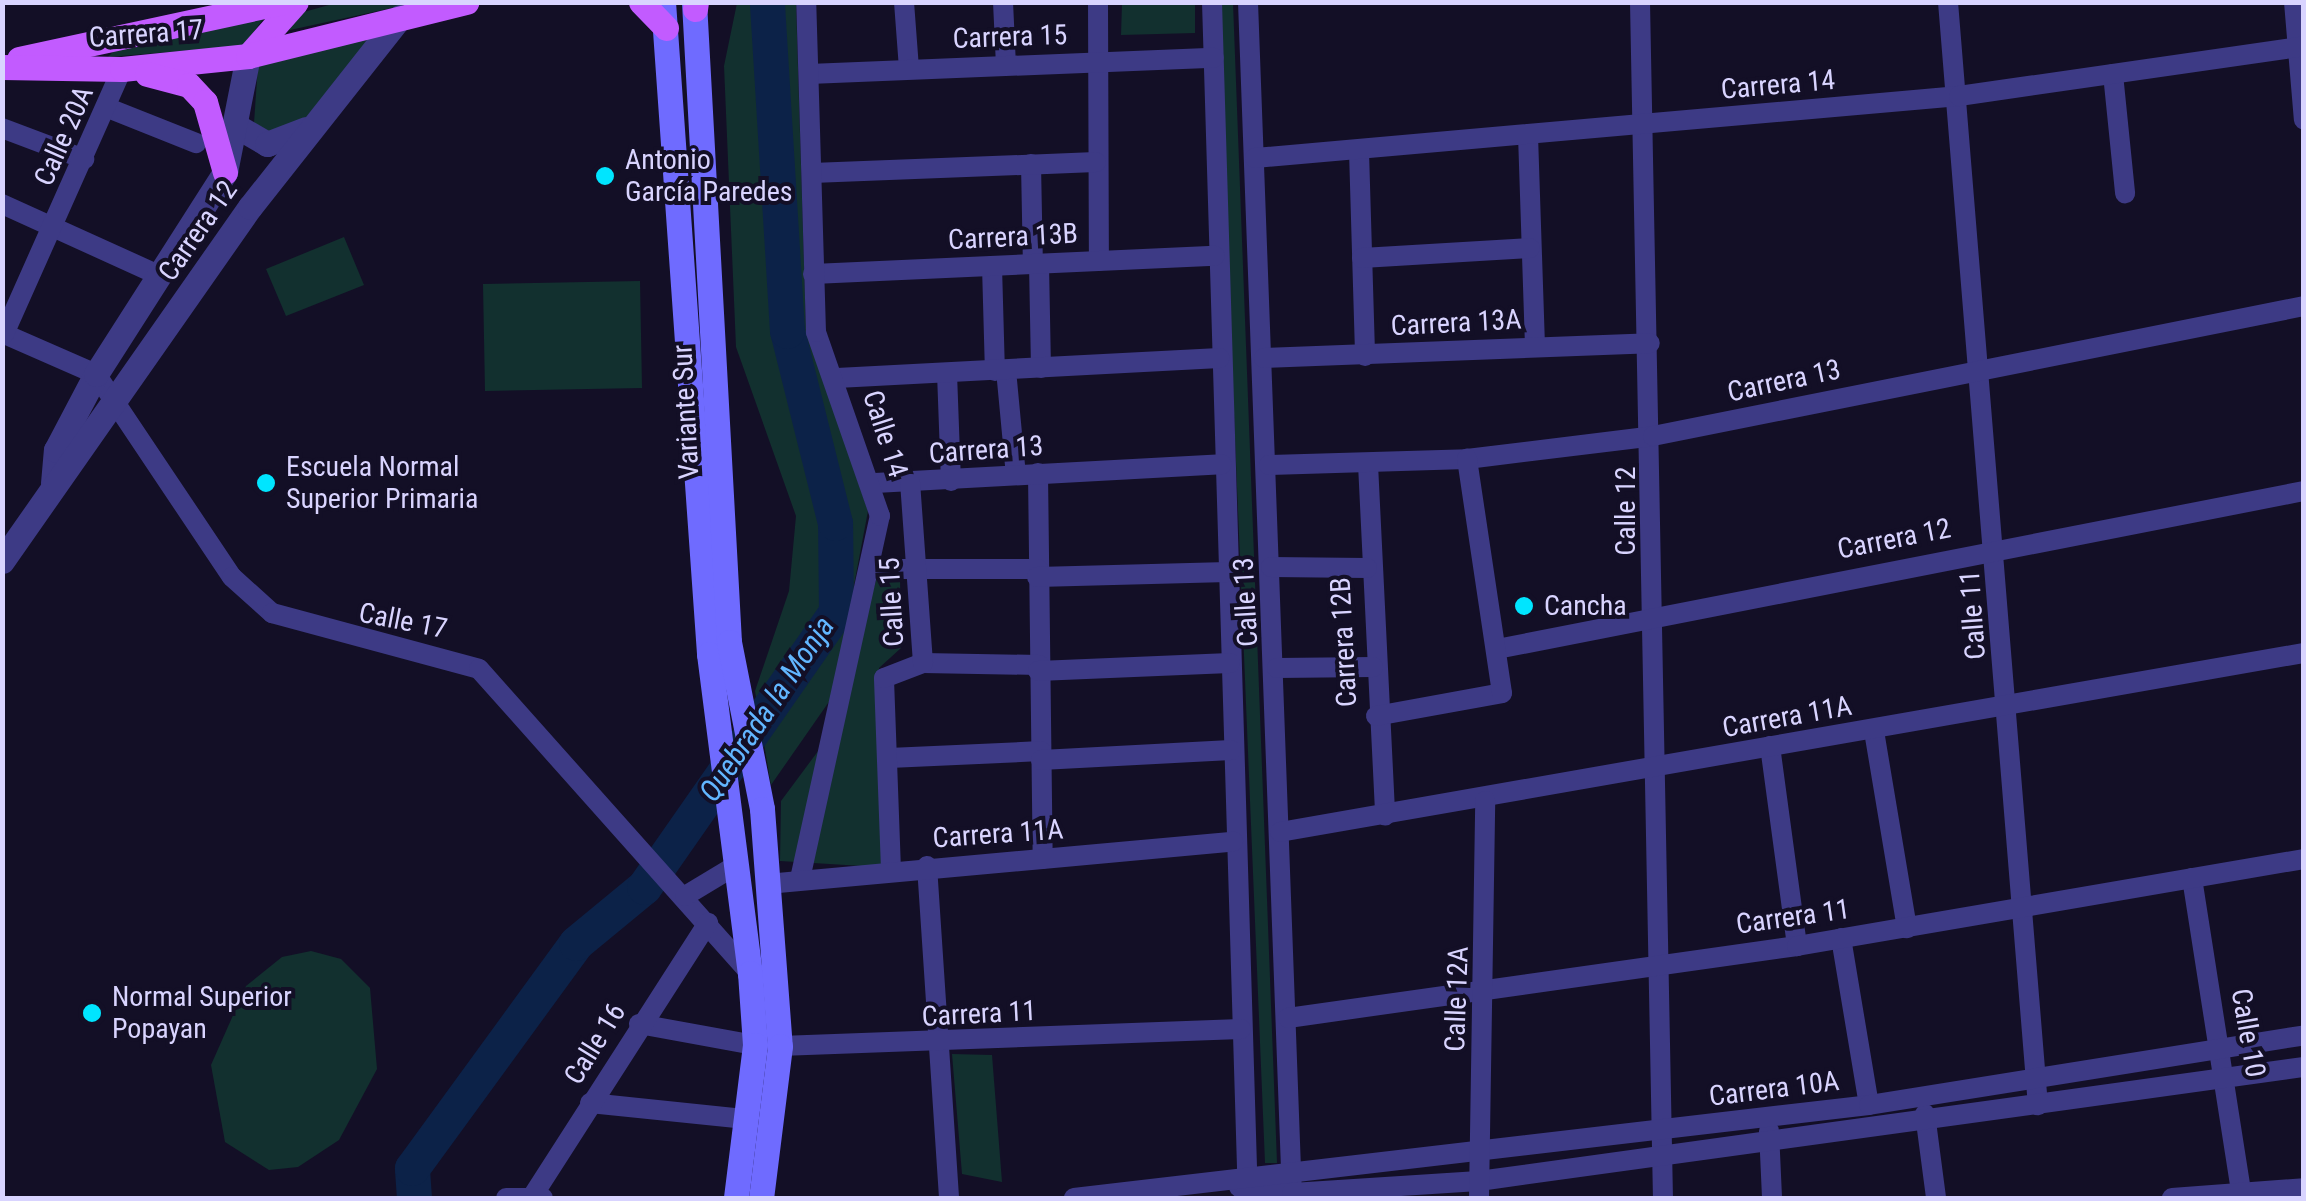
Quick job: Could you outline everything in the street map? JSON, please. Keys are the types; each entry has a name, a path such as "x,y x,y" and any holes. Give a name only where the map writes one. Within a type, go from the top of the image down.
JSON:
{"main road":[{"name":"Carrera 17","path":"2,65 283,2"},
{"path":"248,56 296,2"},
{"name":"Carrera 17","path":"2,65 122,69 248,56 466,2"},
{"path":"640,2 664,15"},
{"name":"Variante Sur","path":"695,4 729,642 744,696 762,809 767,884 768,1046"},
{"name":"Variante Sur","path":"664,15 731,825 750,973 768,1046"},
{"path":"122,69 189,86 214,119 225,172"},
{"path":"736,1198 746,1119 768,1046"},
{"path":"761,1198 768,1046"}],"street":[{"name":"Calle 14","path":"800,879 872,569 874,483 837,378 816,332 806,2"},
{"path":"904,2 909,68"},
{"path":"1003,2 1006,65"},
{"path":"1098,2 1103,62 1092,79 1099,261"},
{"name":"Calle 13","path":"1212,2 1221,464 1228,572 1243,1186"},
{"name":"Calle 13","path":"1248,2 1269,465 1292,1196"},
{"name":"Calle 12","path":"1640,2 1640,126 1653,436 1663,1198"},
{"name":"Calle 11","path":"1948,2 1996,549 2018,910 2038,1105"},
{"path":"2294,2 2304,120"},
{"name":"Carrera 12","path":"2,561 53,483 79,463 112,408 314,124 400,17"},
{"name":"Carrera 14","path":"1255,158 1959,96 2300,47"},
{"name":"Carrera 12","path":"53,483 56,450 96,374 225,172 238,127 248,56"},
{"name":"Carrera 15","path":"809,74 1214,58"},
{"name":"Calle 20A","path":"3,334 54,229 122,69"},
{"path":"2113,74 2125,194"},
{"path":"108,108 196,143"},
{"path":"238,127 250,142 286,144 314,124"},
{"path":"2,128 84,159"},
{"path":"1528,135 1535,347"},
{"path":"1358,151 1365,356"},
{"path":"812,174 1096,162"},
{"path":"1031,164 1040,368"},
{"path":"2,204 160,276"},
{"path":"1362,258 1530,248"},
{"name":"Carrera 13B","path":"814,274 1216,256"},
{"path":"992,266 1016,475"},
{"name":"Carrera 13","path":"1269,465 1467,459 1653,436 2304,306"},
{"path":"3,334 96,374"},
{"name":"Carrera 13A","path":"1264,358 1650,343"},
{"path":"837,378 1219,358"},
{"path":"947,373 951,482"},
{"name":"Calle 17","path":"96,374 112,408 232,577 272,613 478,669 679,889 750,973"},
{"path":"1376,716 1502,693 1467,459"},
{"name":"Carrera 13","path":"874,483 951,482 1038,473 1221,464"},
{"name":"Carrera 12B","path":"1368,464 1367,568 1385,816"},
{"path":"1038,473 1043,859"},
{"name":"Calle 15","path":"891,870 884,678 923,663 920,569 910,482"},
{"name":"Carrera 12","path":"1497,649 2304,491"},
{"path":"1272,567 1367,568"},
{"path":"872,569 1228,572"},
{"name":"Carrera 11A","path":"1280,832 1486,802 1770,746 2304,652"},
{"path":"923,663 1039,668 1230,664"},
{"path":"1276,668 1374,666"},
{"path":"1874,730 1907,928"},
{"path":"1770,746 1797,946"},
{"path":"889,758 1231,750"},
{"name":"Calle 12A","path":"1479,1190 1487,985 1486,802"},
{"name":"Carrera 11A","path":"767,884 927,866 1233,842"},
{"name":"Carrera 11","path":"1288,1018 1487,985 1797,946 2304,859"},
{"path":"679,889 738,864"},
{"path":"927,866 942,1044 949,1198"},
{"name":"Calle 10","path":"2192,878 2230,1076 2242,1196"},
{"name":"Calle 16","path":"538,1198 590,1103 708,923"},
{"path":"1841,938 1869,1105"},
{"name":"Carrera 11","path":"640,1024 768,1046 942,1044 1241,1028"},
{"name":"Carrera 10A","path":"1243,1186 1292,1171 1869,1105 2304,1035"},
{"name":"Carrera 10A","path":"1243,1186 1292,1196 1479,1190 1662,1159 2304,1067"},
{"path":"1922,1097 1936,1198"},
{"path":"590,1103 746,1119"},
{"path":"1769,1117 1772,1198"},
{"path":"1074,1198 1243,1186"},
{"path":"2172,1198 2242,1196 2304,1188"},
{"path":"506,1198 538,1198"}],"green space":[{"path":"336,3 415,3 290,30 286,17"},
{"path":"737,3 796,3 806,329 868,511 833,696 771,785 755,691 789,591 796,516 736,347 724,66"},
{"path":"1122,3 1195,3 1195,33 1121,35"},
{"path":"1217,3 1233,3 1277,1163 1265,1163"},
{"path":"264,18 243,46 108,57 115,50"},
{"path":"379,32 311,115 272,134 254,123 258,65"},
{"path":"344,237 364,285 286,316 266,269"},
{"path":"640,281 642,388 485,391 483,284"},
{"path":"878,574 900,575 901,648 879,668 886,855 879,867 780,861 781,801 830,735"},
{"path":"311,951 341,959 370,988 377,1069 339,1140 298,1167 269,1170 225,1142 211,1065 246,986 282,957"},
{"path":"952,1054 992,1055 1002,1182 962,1174"}],"waterway":[{"name":"Quebrada la Monja","path":"414,1198 412,1168 576,943 644,887 836,612 835,523 787,331 767,2"}],"place":[{"name":"Antonio García Paredes","path":"605,176"},
{"name":"Escuela Normal Superior Primaria","path":"266,483"},
{"name":"Cancha","path":"1524,606"},
{"name":"Normal Superior Popayan","path":"92,1013"}]}
